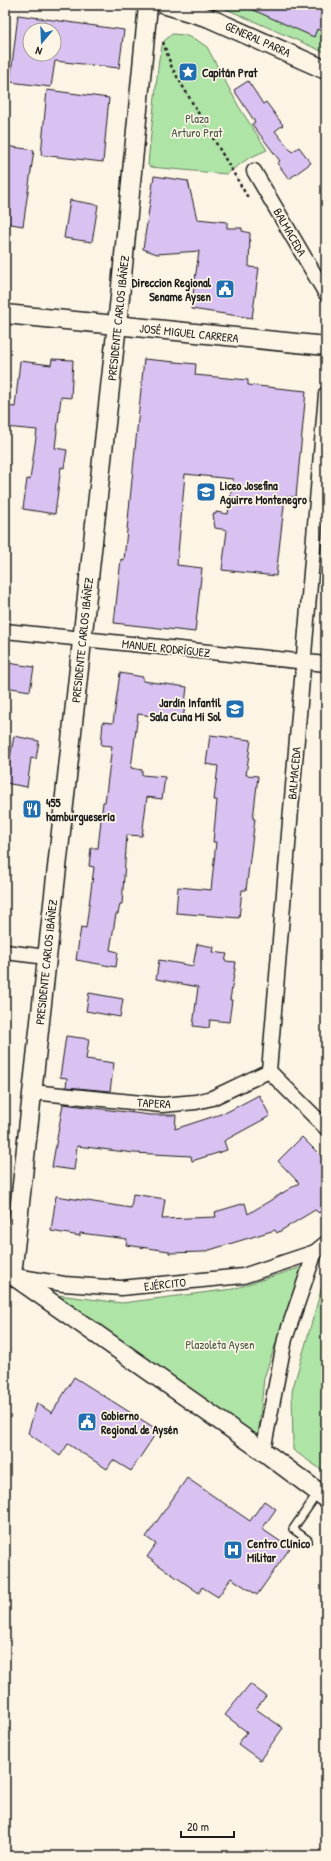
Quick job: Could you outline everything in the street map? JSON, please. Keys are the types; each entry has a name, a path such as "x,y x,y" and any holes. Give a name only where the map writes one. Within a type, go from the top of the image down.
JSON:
{"street":[{"name":"PRESIDENTE CARLOS IBÁÑEZ","path":"8,1275 32,1092 117,326 148,5"},
{"name":"GENERAL PARRA","path":"166,5 209,18 326,70"},
{"name":"BALMACEDA","path":"254,171 326,294"},
{"name":"JOSÉ MIGUEL CARRERA","path":"5,314 326,346"},
{"name":"BALMACEDA","path":"269,1071 326,394"},
{"name":"MANUEL RODRÍGUEZ","path":"5,631 326,664"},
{"path":"5,952 47,957"},
{"path":"269,1071 326,1128"},
{"name":"TAPERA","path":"32,1092 162,1105 181,1105 212,1098 269,1071"},
{"name":"EJÉRCITO","path":"8,1275 64,1284 121,1288 242,1276 315,1252 326,1243"},
{"path":"262,1451 285,1339 315,1252"},
{"path":"8,1275 262,1451 322,1496"}],"lane":[{"path":"308,1540 293,1529 322,1496"}],"path":[{"path":"163,40 172,68 247,196 263,187"}],"green space":[{"path":"217,5 237,5 246,9 247,6 314,36 317,29 326,33 326,53"},
{"name":"Plaza Arturo Prat","path":"172,34 184,35 197,40 207,47 239,107 267,150 249,158 226,174 150,167 148,165 159,59 163,42"},
{"name":"Plazoleta Aysen","path":"302,1267 264,1378 258,1438 58,1295 122,1303 233,1289"},
{"path":"326,1273 326,1473 293,1450 292,1391"}],"building":[{"path":"242,5 326,5 326,33 317,29 314,37"},
{"path":"18,15 124,30 119,68 62,62 62,22 22,22 22,62 55,62 51,87 10,82"},
{"path":"248,81 263,104 266,102 283,125 275,131 292,152 299,147 311,163 289,179 277,163 280,161 252,124 255,122 234,90"},
{"path":"47,90 109,98 103,162 41,155"},
{"path":"5,146 34,150 23,226 5,223"},
{"path":"154,176 188,181 197,219 227,222 227,228 242,228 242,231 250,233 249,267 259,268 252,318 191,309 199,251 157,254 143,249"},
{"path":"70,200 98,205 92,242 64,238"},
{"path":"52,359 73,360 71,398 61,397 55,448 67,450 64,468 61,467 55,514 23,509 27,479 30,480 37,430 5,427 5,406 15,407 20,361 51,365"},
{"path":"144,359 196,364 195,375 248,380 248,385 306,391 296,497 285,497 276,576 222,570 227,530 215,528 213,514 216,514 216,512 228,514 233,479 185,474 177,565 202,568 195,632 114,623 121,559 124,560"},
{"path":"8,663 34,667 30,691 5,687"},
{"path":"120,673 143,677 143,681 187,687 183,720 138,714 131,768 142,770 142,775 165,777 162,799 147,797 142,836 127,835 122,904 120,904 118,914 116,914 110,950 118,952 116,967 76,960 81,927 86,928 94,867 89,866 91,848 98,848 103,802 105,802 112,746 101,745 103,722 113,723"},
{"path":"210,735 251,740 246,775 258,776 253,819 255,819 246,890 242,890 239,918 176,913 178,887 211,890 216,842 213,842 217,800 214,800 218,766 206,764"},
{"path":"14,736 39,741 36,759 31,758 27,787 5,783 5,769 8,769"},
{"path":"197,944 214,947 213,952 227,954 225,961 236,962 230,1000 232,1000 229,1022 210,1020 209,1028 193,1026 198,987 156,979 159,960 193,966"},
{"path":"89,993 123,999 120,1017 86,1011"},
{"path":"66,1036 89,1039 86,1059 114,1063 110,1091 66,1087 67,1078 60,1077"},
{"path":"259,1095 270,1116 224,1141 227,1150 192,1161 191,1156 134,1153 77,1146 74,1170 52,1167 63,1104 150,1115 176,1115 175,1129 227,1112"},
{"path":"302,1137 326,1161 326,1206 319,1213 315,1210 277,1233 275,1230 203,1252 169,1253 169,1251 126,1245 127,1239 80,1233 80,1236 51,1231 56,1196 131,1208 133,1194 165,1199 162,1219 216,1217 215,1212 245,1203 248,1214 299,1183 278,1161"},
{"name":"Gobierno Regional de Aysén","path":"74,1377 158,1430 131,1471 113,1460 107,1469 68,1444 60,1456 28,1433 37,1403 52,1413"},
{"path":"187,1478 250,1521 264,1501 276,1509 262,1529 290,1548 257,1595 231,1578 218,1597 202,1587 199,1593 147,1557 156,1544 146,1537"},
{"path":"250,1684 266,1696 256,1709 283,1728 260,1760 238,1744 247,1732 225,1715"}],"place":[{"name":"Capitán Prat","path":"188,72"},
{"name":"Direccion Regional Sename Aysen","path":"225,289"},
{"name":"Liceo Josefina Aguirre Montenegro","path":"206,492"},
{"name":"Jardín Infantil Sala Cuna Mi Sol","path":"235,709"},
{"name":"455 hamburguesería","path":"32,809"},
{"name":"Gobierno Regional de Aysén","path":"87,1422"},
{"name":"Centro Clínico Militar","path":"233,1550"}]}
